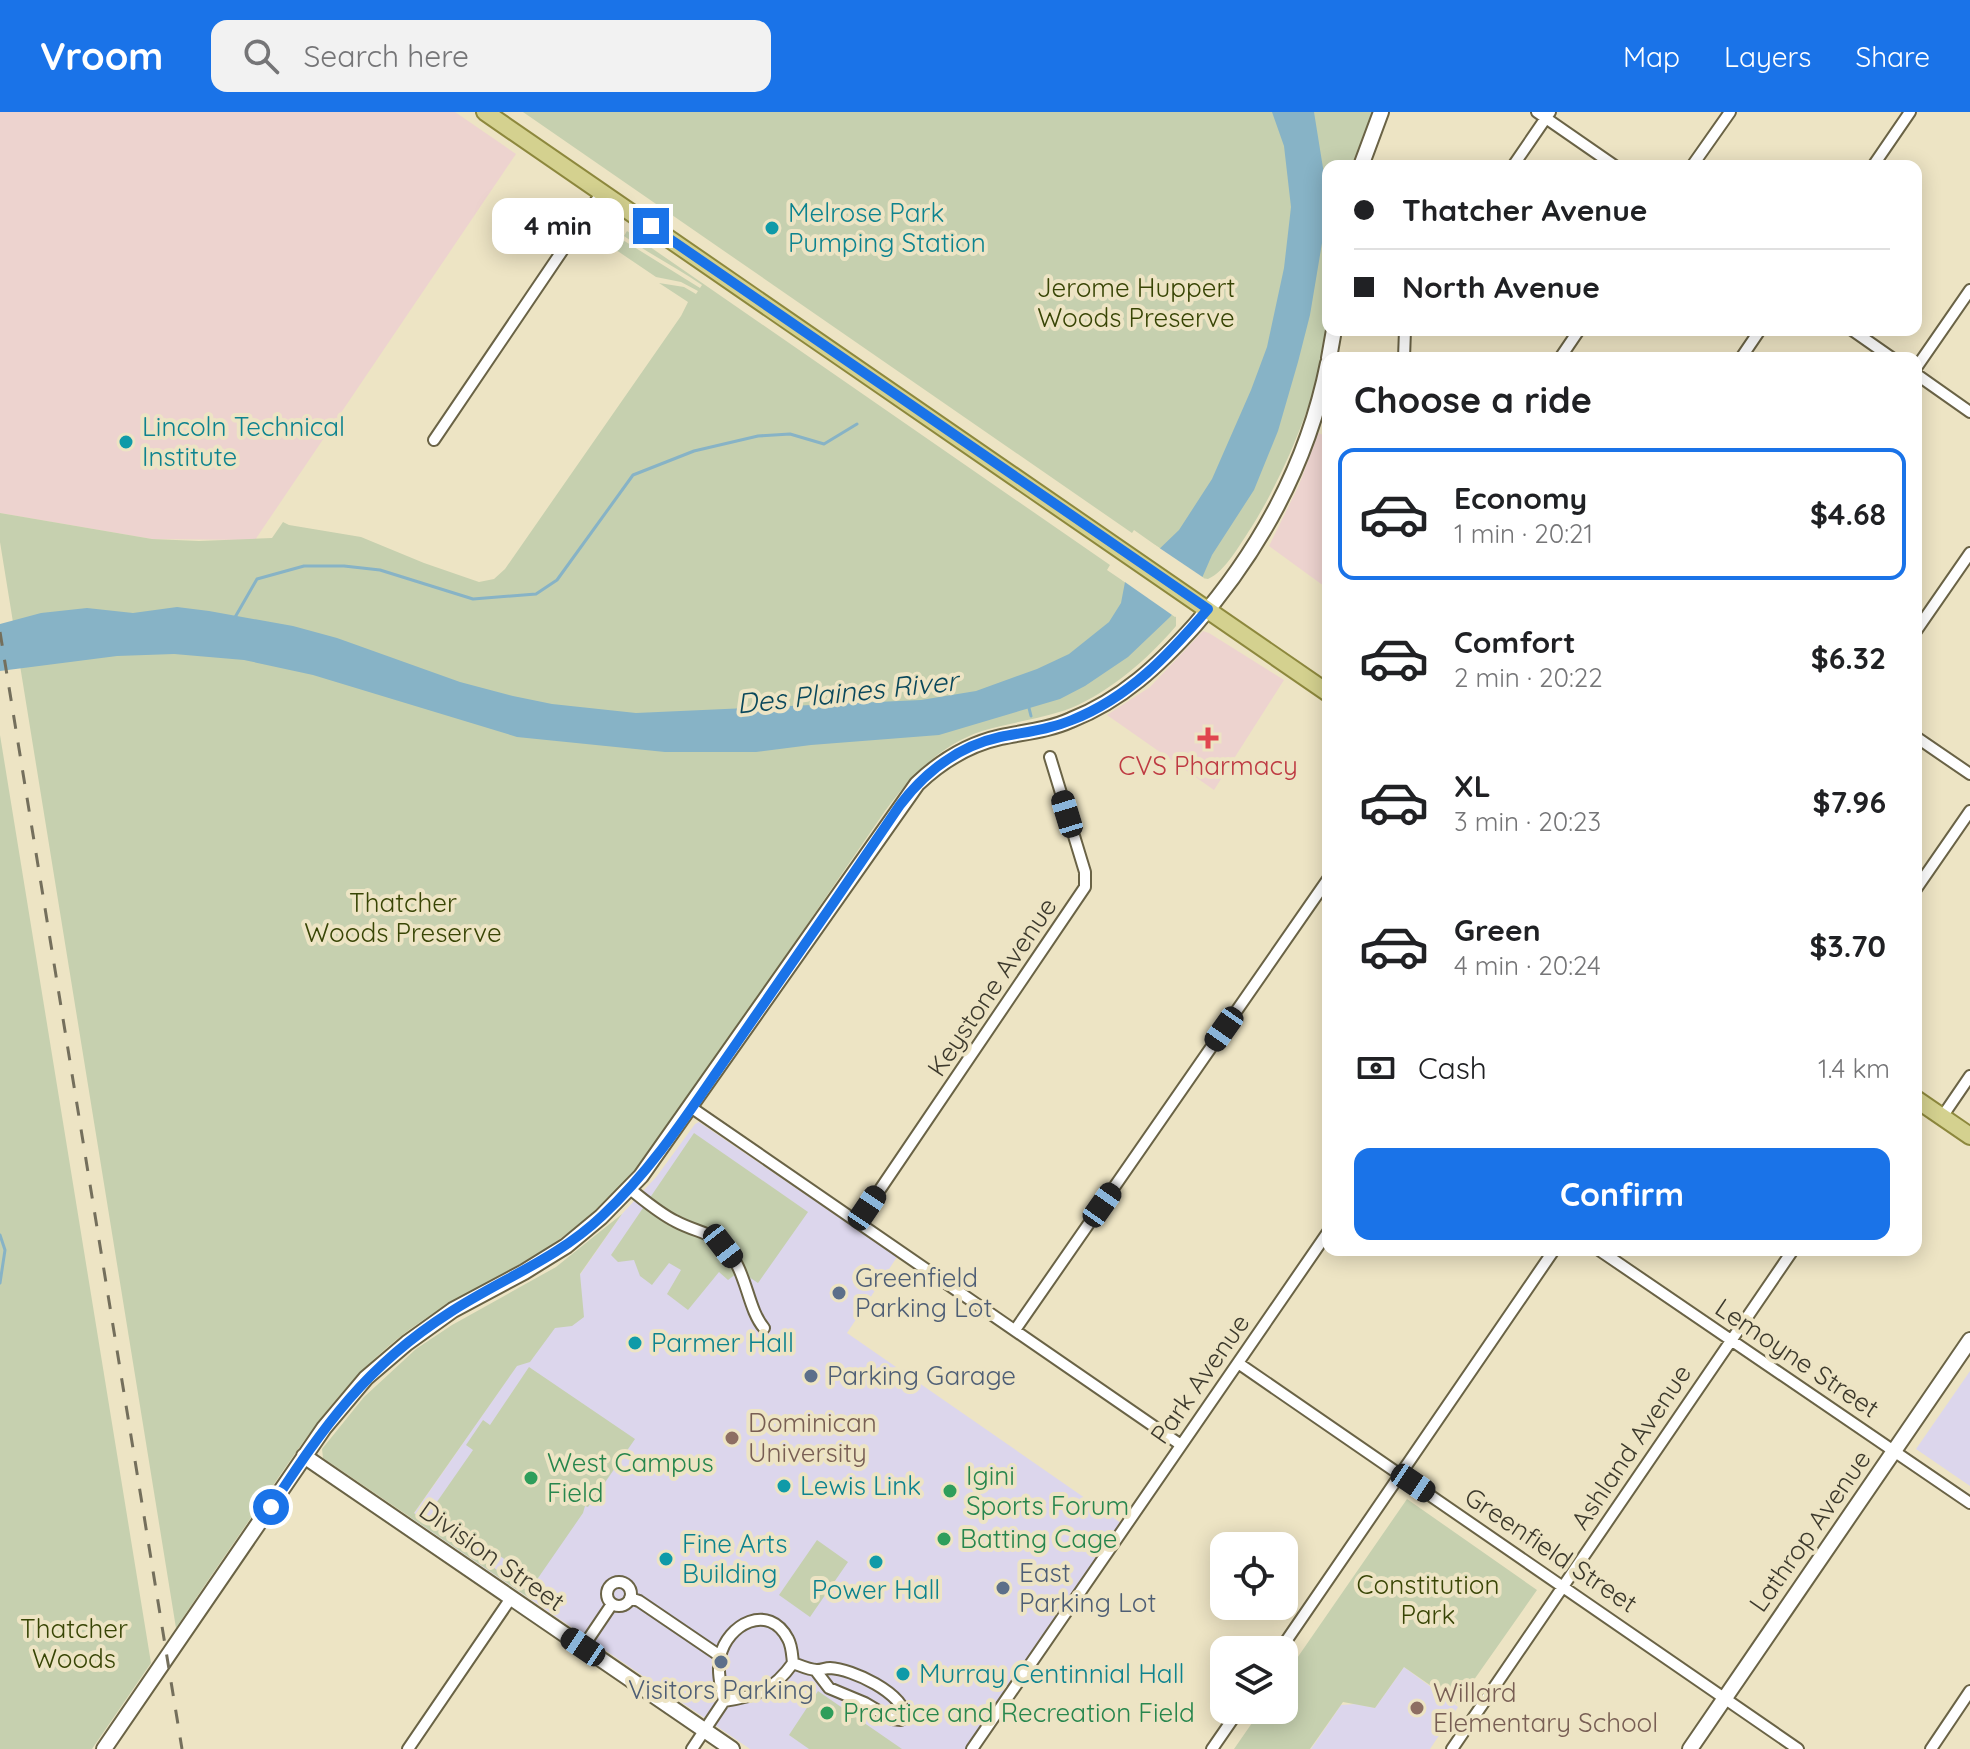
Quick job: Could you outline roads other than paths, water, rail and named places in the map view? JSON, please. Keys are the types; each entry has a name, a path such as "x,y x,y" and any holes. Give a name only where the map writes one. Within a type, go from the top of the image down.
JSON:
{"main road":[{"path":"485,112 1322,689"},
{"path":"1922,1103 1970,1136"}],"street":[{"path":"1363,160 1381,112"},
{"path":"1696,160 1730,112"},
{"path":"1877,160 1910,112"},
{"path":"1517,160 1544,114 1607,160"},
{"path":"434,440 602,192"},
{"path":"1922,359 1970,290"},
{"path":"1861,336 1883,352"},
{"path":"1922,378 1970,412"},
{"path":"104,1749 336,1412 385,1360 453,1310 566,1246 630,1189 658,1156 900,805 930,771 983,742 1053,727 1101,706 1157,666 1208,609 1257,545 1281,502 1308,438 1322,384"},
{"path":"1922,622 1970,553"},
{"path":"1922,741 1970,774"},
{"name":"Keystone Avenue","path":"858,1222 1085,887 1085,872 1050,757"},
{"path":"1922,880 1970,811"},
{"path":"1015,1330 1322,888"},
{"path":"1942,1117 1970,1076"},
{"path":"692,1108 1181,1445"},
{"path":"630,1189 676,1222 705,1231 719,1241 747,1283 759,1323 764,1328"},
{"name":"Park Avenue","path":"972,1749 1322,1241"},
{"path":"1290,1636 1550,1256"},
{"name":"Lemoyne Street","path":"1608,1256 1970,1503"},
{"name":"Ashland Avenue","path":"1452,1749 1789,1256"},
{"name":"Lathrop Avenue","path":"1690,1749 1970,1340"},
{"name":"Greenfield Street","path":"1238,1363 1798,1749"},
{"name":"Division Street","path":"304,1456 732,1749"},
{"path":"615,1583 626,1584 631,1591 630,1598 622,1606 612,1604 607,1598 607,1590 615,1583"},
{"path":"408,1749 511,1598"},
{"path":"630,1598 720,1656"},
{"path":"583,1647 612,1604"},
{"path":"692,1749 724,1701 720,1656 732,1633 743,1623 759,1619 772,1623 790,1642 793,1663 783,1678 770,1688 745,1698 724,1701"},
{"path":"793,1663 816,1671 829,1668 858,1676 890,1693 905,1710 905,1717 892,1719 865,1703 829,1688 816,1671"},
{"path":"1931,1749 1970,1691"},
{"path":"1212,1749 1229,1724"}],"water":[{"path":"1272,112 1314,112 1322,162 1322,243 1310,315 1278,431 1254,490 1212,555 1202,578 1170,617 1128,657 1060,699 939,735 756,752 665,752 517,737 313,675 244,660 174,654 117,656 0,671 0,624 41,613 87,608 133,613 177,607 293,626 337,638 460,682 513,696 552,704 636,713 921,700 976,691 1037,669 1069,654 1109,622 1121,603 1125,582 1179,530 1212,479 1267,347 1284,268 1291,207 1284,146"}],"waterway":[{"path":"234,619 257,579 304,566 380,570 473,599 536,594 557,580 633,475 694,451 758,436 790,434 824,444 857,424"},
{"path":"1028,704 1031,716"},
{"path":"0,1235 5,1250 0,1283"}],"railway":[{"path":"0,632 182,1749"}],"place":[{"name":"Melrose Park Pumping Station","path":"772,228"},
{"name":"Lincoln Technical Institute","path":"126,442"},
{"name":"CVS Pharmacy","path":"1208,738"},
{"name":"Greenfield Parking Lot","path":"839,1293"},
{"name":"Parmer Hall","path":"635,1343"},
{"name":"Parking Garage","path":"811,1376"},
{"name":"Dominican University","path":"732,1438"},
{"name":"West Campus Field","path":"531,1478"},
{"name":"Lewis Link","path":"784,1486"},
{"name":"Igini Sports Forum","path":"950,1491"},
{"name":"Batting Cage","path":"944,1539"},
{"name":"Fine Arts Building","path":"666,1559"},
{"name":"Power Hall","path":"876,1562"},
{"name":"East Parking Lot","path":"1003,1588"},
{"name":"Visitors Parking","path":"721,1662"},
{"name":"Murray Centinnial Hall","path":"903,1674"},
{"name":"Willard Elementary School","path":"1417,1708"},
{"name":"Practice and Recreation Field","path":"827,1713"}],"park label":[{"name":"Jerome Huppert Woods Preserve","path":"1136,303"},
{"name":"Thatcher Woods Preserve","path":"403,918"},
{"name":"Constitution Park","path":"1428,1600"},
{"name":"Thatcher Woods","path":"74,1644"}],"water label":[{"name":"Des Plaines River","path":"847,692"}]}
